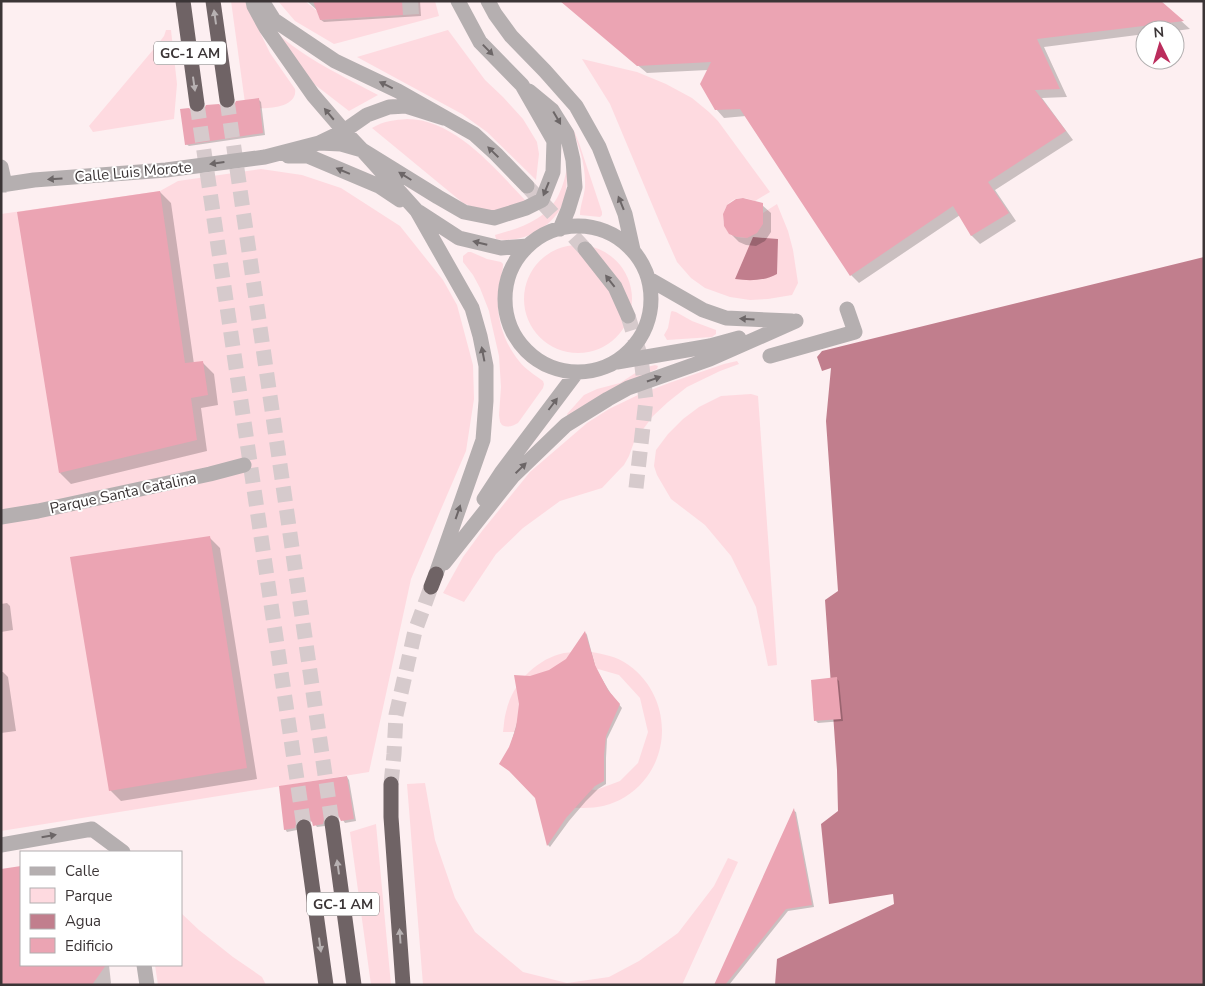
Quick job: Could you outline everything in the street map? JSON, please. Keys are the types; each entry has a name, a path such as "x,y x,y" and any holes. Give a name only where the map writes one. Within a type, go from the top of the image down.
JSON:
{"highway":[{"name":"GC-1 AM","path":"182,1 197,104"},
{"name":"GC-1 AM","path":"213,1 227,100"},
{"path":"391,784 391,817 403,985"},
{"name":"GC-1 AM","path":"332,823 354,985"},
{"name":"GC-1 AM","path":"304,827 326,985"}],"street":[{"path":"253,1 266,28 313,95 417,211 472,308 486,366 483,440 433,581"},
{"path":"262,1 274,20 335,61 398,91 474,134 527,186"},
{"path":"458,1 480,42 522,85 552,110 567,134 573,160 575,187 560,229"},
{"path":"488,1 495,14 512,36 576,106 599,147 625,214 633,250"},
{"path":"319,143 341,144 362,150 464,212 494,218 526,208 542,200 553,172 554,141 522,85"},
{"path":"265,157 319,143 344,131 367,115 389,107 406,106 444,118"},
{"path":"265,157 308,156 379,186 459,238 501,248 528,246"},
{"name":"Calle Luis Morote","path":"3,185 34,180 166,170 265,157"},
{"path":"1,168 3,185"},
{"path":"616,362 634,347 646,326 652,303 649,279 642,264 633,250 618,238 599,230 580,226 560,229 543,236 528,246 515,263 507,283 505,305 510,326 520,345 536,359 556,369 577,372 597,370 616,362 710,346 796,321"},
{"path":"585,249 615,287 628,316"},
{"path":"649,279 703,310 726,318 796,321"},
{"path":"770,356 855,332 847,309"},
{"path":"433,581 513,476 566,425 628,388 710,359 796,321"},
{"path":"433,581 501,473 577,372"},
{"name":"Parque Santa Catalina","path":"1,517 48,509 244,465"},
{"path":"1,844 92,829 122,851"},
{"path":"144,966 148,985"}],"green space":[{"path":"231,1 248,1 270,53 295,89 295,95 292,100 282,106 256,108 245,103"},
{"path":"278,1 305,1 317,11 320,20 419,14 418,1 435,1 439,16 334,44 295,21"},
{"path":"166,30 171,30 177,84 174,119 93,132 89,126 158,44"},
{"path":"448,30 485,80 523,119 537,142 539,154 536,180 487,132 462,114 357,57"},
{"path":"276,32 299,51 378,95 349,111 314,84"},
{"path":"582,59 637,72 666,84 692,98 718,121 770,192 755,201 743,198 730,202 724,214 725,227 735,236 747,238 763,213 777,204 788,231 793,250 798,283 792,295 750,300 730,297 705,288 691,278 677,262 610,104"},
{"path":"407,119 425,121 441,127 458,137 487,161 526,201 514,208 500,211 481,209 463,203 372,128 385,122"},
{"path":"570,125 580,146 602,212 600,217 580,215 585,187 584,171 579,147"},
{"path":"567,168 563,203 552,220 536,232 526,236 506,240 496,239 495,235 532,222 554,203 564,181"},
{"path":"261,169 302,175 341,188 400,226 443,280 457,305 473,365 474,399 466,451 411,579 369,772 1,831 1,214 160,191 178,181"},
{"path":"578,245 599,249 616,261 628,278 632,299 628,320 616,337 599,349 578,353 557,349 540,337 528,320 524,299 528,278 540,261 557,249"},
{"path":"468,252 503,264 498,307 503,332 519,361 543,381 544,384 518,423 510,426 502,425 500,422 501,387 499,356 489,311 480,288 463,262 463,256"},
{"path":"672,311 716,330 716,334 712,337 667,340 664,335 668,328"},
{"path":"737,361 739,364 687,387 653,416 634,442 624,465 602,488 560,501 523,528 496,554 464,602 443,593 463,557 530,472 587,423 609,409 640,394"},
{"path":"658,366 657,369 618,386 568,416 567,414 584,395 597,389 620,383 643,368"},
{"path":"751,394 758,396 777,665 768,666 756,607 731,556 705,525 671,499 654,466 656,450 668,434 699,407 721,396"},
{"path":"584,651 605,655 624,662 640,675 652,692 659,710 662,730 660,749 653,767 641,784 625,797 603,806 565,807 559,786 596,790 620,781 638,763 648,732 640,698 619,675 584,665 521,732 503,732 509,702 527,674 554,656"},
{"path":"425,783 435,840 455,898 475,932 523,972 567,983 609,977 639,961 678,933 714,886 728,858 738,862 682,985 423,985 407,784"},
{"path":"376,824 391,985 371,985 350,832"},
{"path":"182,914 233,957 262,977 266,985 158,985 155,966 182,966"}],"water":[{"path":"753,237 778,239 777,274 757,280 735,279"},
{"path":"1204,257 1204,985 775,985 777,959 894,904 893,894 829,904 821,824 838,811 837,770 825,600 838,591 826,421 831,368 822,371 817,357 822,351"}],"building":[{"path":"313,1 402,1 403,15 320,20"},
{"path":"560,1 1161,1 1183,20 1135,20 1135,27 1037,39 1060,89 1035,90 1066,131 988,182 1009,213 971,236 953,206 850,276 740,109 715,110 700,84 711,62 637,66"},
{"path":"259,98 263,133 185,145 180,109 189,108 193,112 199,113 203,111 206,105 219,104 223,108 228,109 233,107 236,101"},
{"path":"160,191 185,363 203,361 208,395 191,398 197,440 59,473 17,212"},
{"path":"743,198 763,203 763,224 757,233 747,238 729,234 724,226 723,214 727,205 736,199"},
{"path":"210,536 247,768 109,791 70,557"},
{"path":"585,631 595,665 608,690 620,704 606,736 604,781 595,786 566,818 547,846 535,798 509,771 499,764 509,747 516,728 519,704 514,675 530,676 549,670 566,659"},
{"path":"837,677 841,719 814,721 811,680"},
{"path":"347,776 354,819 341,821 336,815 330,814 326,816 323,824 313,826 312,822 308,819 302,818 298,820 295,828 284,830 279,786"},
{"path":"794,808 812,905 786,909 725,985 714,985"},
{"path":"20,866 20,966 105,966 92,985 1,985 1,869"}],"tunnel":[{"path":"227,100 332,823"},
{"path":"197,104 304,827"},
{"path":"527,186 585,249"},
{"path":"628,316 641,358 646,400 636,488"},
{"path":"391,784 396,715 415,631 431,587"}]}
